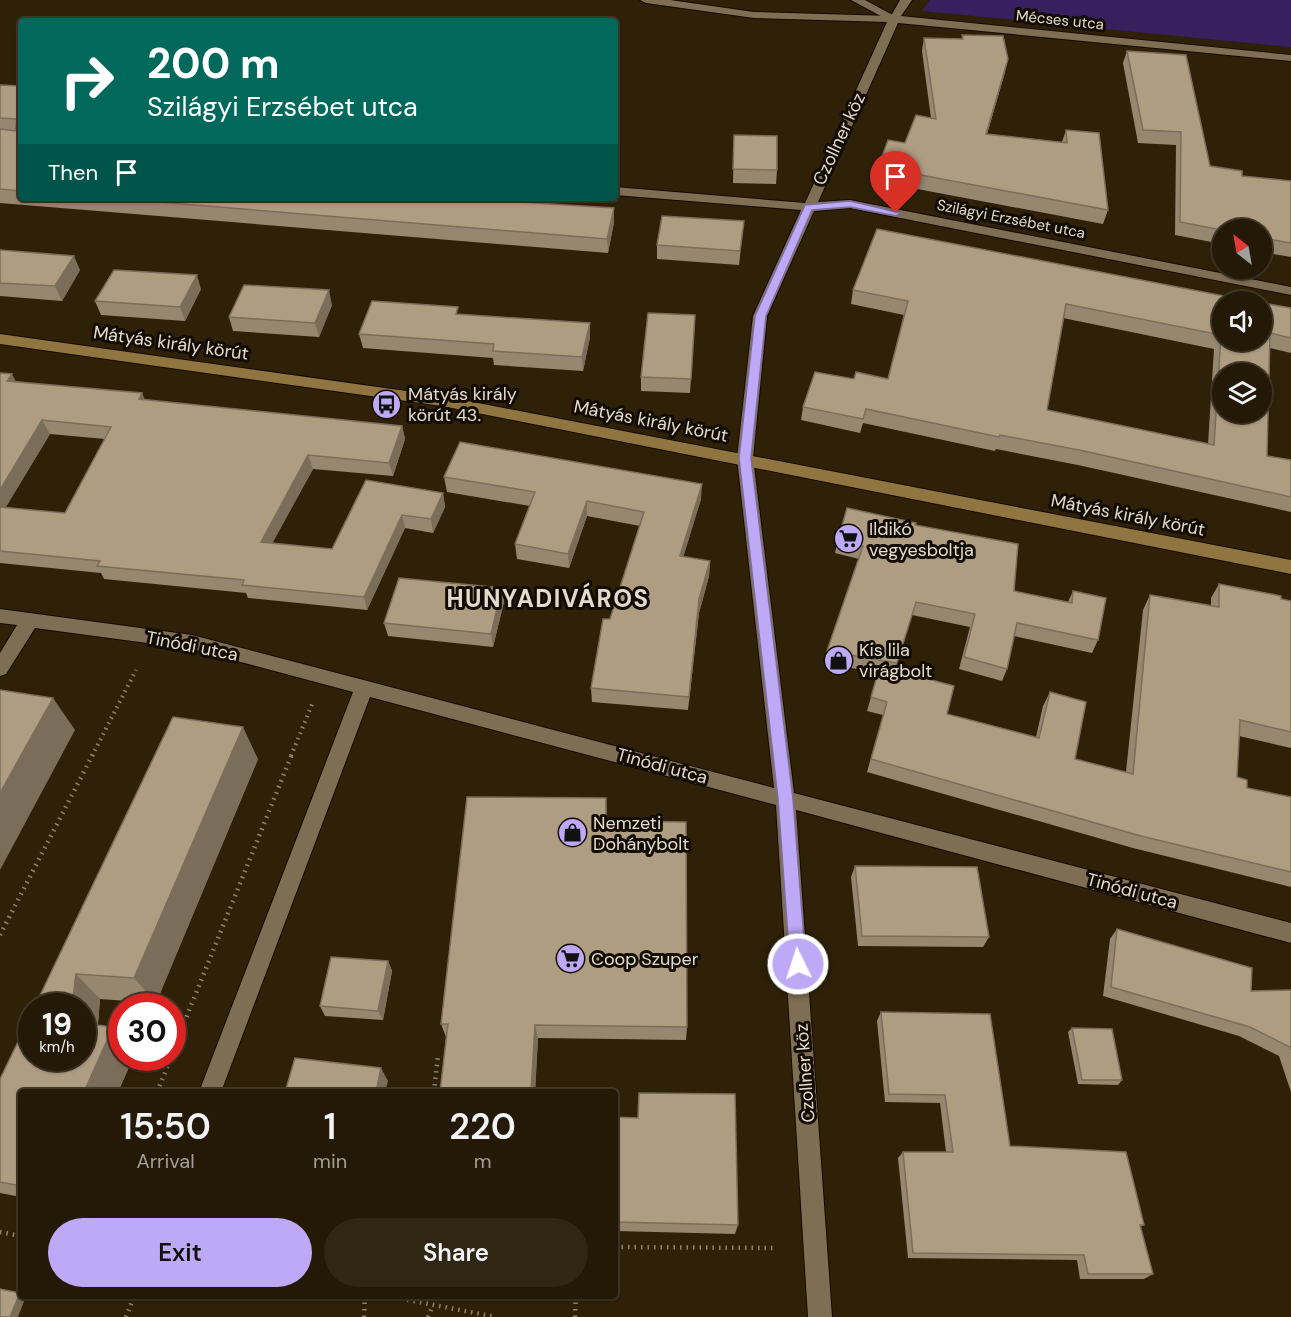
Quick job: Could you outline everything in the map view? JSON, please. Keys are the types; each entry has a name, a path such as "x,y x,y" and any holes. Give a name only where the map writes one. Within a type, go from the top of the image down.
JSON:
{"street":[{"name":"Mécses utca","path":"646,0 754,15 894,19 1291,58"},
{"path":"857,0 894,19"},
{"name":"Czollner köz","path":"820,1317 785,799 745,458 760,316 894,19 906,0"},
{"name":"Szilágyi Erzsébet utca","path":"618,191 808,207 850,204 1291,291"},
{"name":"Mátyás király körút","path":"0,339 442,401 745,458 1291,567"},
{"name":"Tinódi utca","path":"0,616 192,642 1291,933"},
{"path":"0,669 30,620"},
{"path":"211,1089 365,686"}],"path":[{"path":"0,935 136,670"},
{"path":"186,1018 313,702"},
{"path":"434,1089 438,1055"},
{"path":"158,1089 166,1071"},
{"path":"0,1232 18,1235"},
{"path":"618,1246 773,1248"},
{"path":"126,1317 133,1299"},
{"path":"364,1317 365,1299"},
{"path":"403,1299 496,1317"},
{"path":"575,1317 576,1299"},
{"path":"428,1317 433,1305"}],"shaded area":[{"path":"930,0 1291,0 1291,47 922,11"}],"building":[{"path":"962,35 1003,36 1008,59 986,134 1067,143 1066,130 1099,133 1108,210 878,167 888,140 905,143 916,115 936,119 924,38 963,39"},
{"path":"1127,51 1186,55 1210,166 1242,171 1242,176 1291,181 1291,243 1272,240 1272,219 1212,219 1212,228 1180,222 1181,132 1143,130"},
{"path":"0,85 18,86 18,191 0,189 0,129 15,131 17,119 0,118"},
{"path":"734,135 777,136 777,170 733,169"},
{"path":"145,201 503,201 614,208 607,239"},
{"path":"662,216 744,221 740,251 657,245"},
{"path":"877,229 1212,294 1212,333 1066,304 1047,410 1214,445 1215,423 1268,423 1267,456 1291,460 1291,497 1084,451 1000,435 999,437 866,409 863,419 803,407 815,372 854,379 856,372 888,379 908,301 853,290"},
{"path":"0,250 74,256 55,286 0,283"},
{"path":"114,270 197,275 180,307 95,301"},
{"path":"244,285 329,290 315,323 229,317"},
{"path":"372,301 458,307 456,314 590,323 582,357 493,351 494,344 359,334"},
{"path":"1272,305 1291,308 1291,338 1272,333"},
{"path":"648,313 695,315 691,379 641,377"},
{"path":"1220,351 1270,351 1269,363 1219,363"},
{"path":"0,373 12,374 7,381 142,393 139,399 402,426 389,463 308,455 261,542 332,549 366,480 443,493 431,519 402,515 364,597 242,585 244,580 97,566 100,561 0,551 0,507 65,513 111,427 42,420 0,490"},
{"path":"460,442 702,484 680,556 710,561 699,599 689,697 591,688 603,619 610,619 644,512 587,501 568,554 515,544 535,492 444,477"},
{"path":"847,508 916,523 915,525 1018,544 1014,591 1072,603 1073,591 1106,598 1098,640 1017,623 1007,669 964,657 975,614 916,602 897,663 827,651 863,546 838,540"},
{"path":"399,578 502,588 491,634 384,623"},
{"path":"1219,584 1281,596 1281,599 1291,601 1291,732 1240,720 1237,777 1247,780 1247,788 1291,797 1291,872 1141,836 871,759 887,702 871,697 880,666 954,686 947,714 1039,738 1050,692 1086,702 1075,759 1133,774 1150,595 1219,607"},
{"path":"0,690 53,698 0,793"},
{"path":"173,717 243,727 134,978 76,974 74,993 41,993"},
{"name":"Coop Szuper","path":"467,797 606,798 606,821 686,822 687,1027 535,1025 531,1089 440,1089 448,1024 441,1024"},
{"path":"855,866 977,867 989,937 862,936"},
{"path":"1117,929 1252,968 1251,991 1291,990 1291,1050 1290,1047 1250,1027 1111,987"},
{"path":"331,957 388,961 378,1011 320,1006"},
{"path":"881,1012 990,1014 1010,1146 1126,1152 1144,1225 1140,1225 1153,1274 1088,1274 1084,1255 913,1253 903,1152 953,1152 945,1095 889,1094"},
{"path":"96,1025 108,1026 108,1038 96,1065"},
{"path":"1072,1028 1112,1029 1122,1080 1082,1080"},
{"path":"18,1042 18,1071 93,1071 85,1089 18,1089 18,1185 0,1182 0,1079"},
{"path":"295,1058 381,1068 377,1089 286,1089"},
{"path":"639,1093 735,1094 738,1225 618,1222 618,1117 638,1118"},
{"path":"0,1289 18,1293 10,1317 0,1317"}],"place":[{"name":"Mátyás király körút 43.","path":"387,404"},
{"name":"Ildikó vegyesboltja","path":"848,539"},
{"name":"Kis lila virágbolt","path":"838,660"},
{"name":"Nemzeti Dohánybolt","path":"572,833"},
{"name":"Coop Szuper","path":"570,959"}],"district":[{"name":"HUNYADIVÁROS","path":"548,598"}],"route":[{"path":"798,964 785,799 745,458 760,316 808,207 850,204 896,213"}]}
